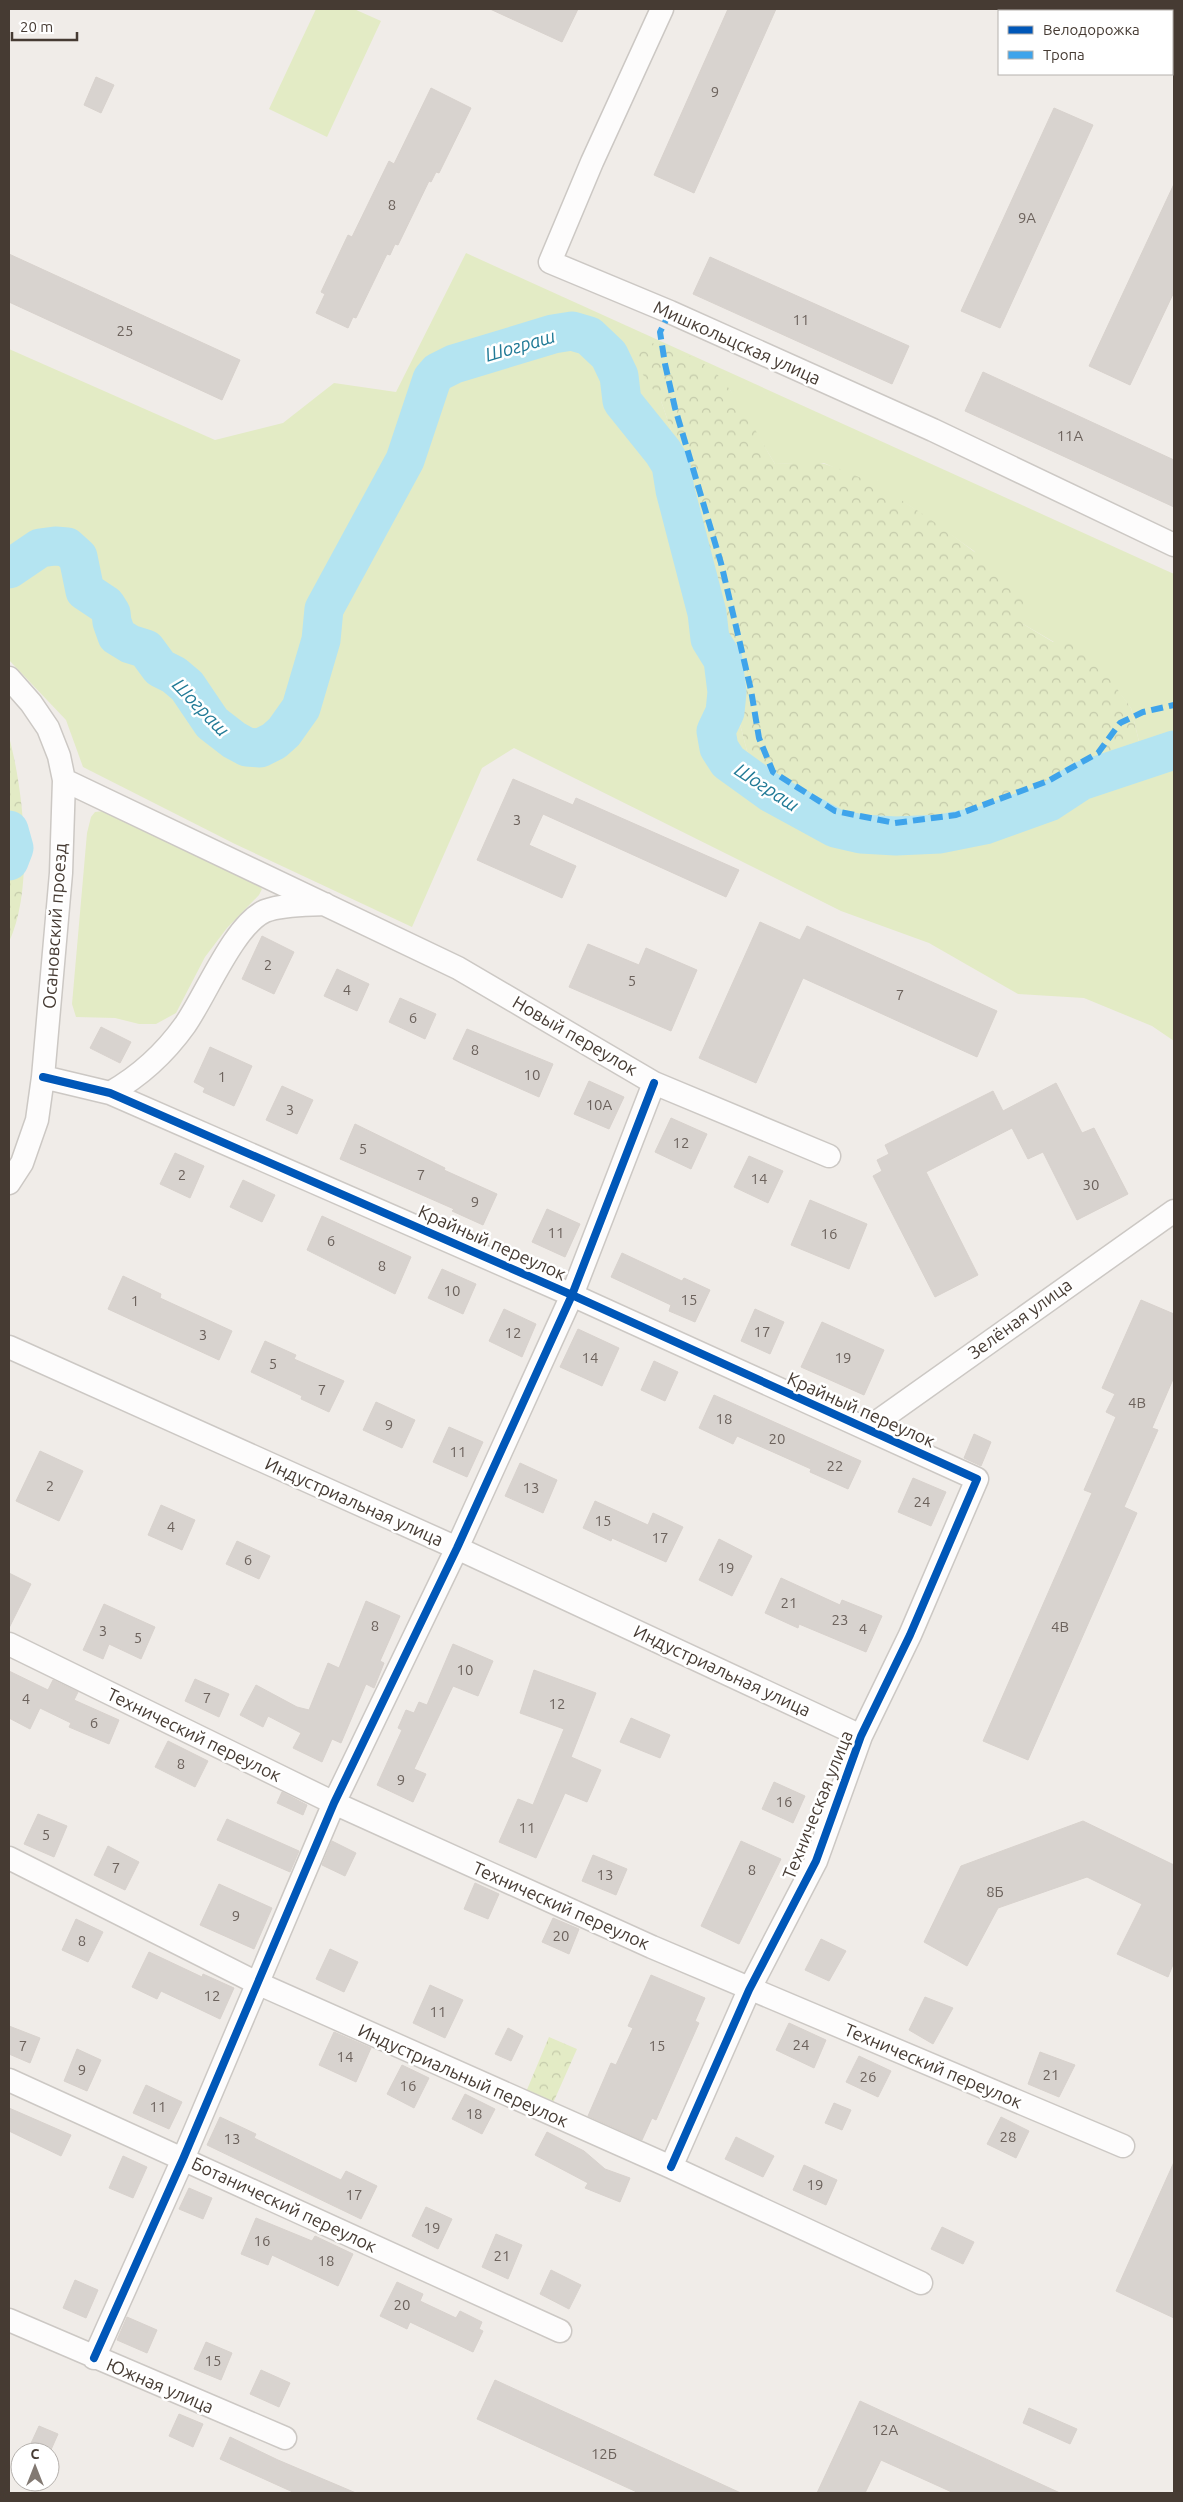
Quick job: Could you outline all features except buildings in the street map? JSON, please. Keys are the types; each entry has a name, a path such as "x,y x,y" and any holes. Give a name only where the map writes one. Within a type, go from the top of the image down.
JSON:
{"street":[{"name":"Мишкольцская улица","path":"662,9 592,162 550,262 670,312 915,422 1174,545"},
{"name":"Осановский проезд","path":"9,678 31,703 48,728 59,756 64,780 60,873 44,1076 37,1120 22,1163 9,1183"},
{"name":"Новый переулок","path":"64,780 458,968 654,1083 829,1156"},
{"path":"110,1093 134,1079 156,1058 185,1025 240,931 265,911 290,906 326,904"},
{"name":"Крайный переулок","path":"44,1076 110,1093 572,1295 977,1479"},
{"path":"94,2358 183,2158 334,1803 457,1548 572,1295 654,1083"},
{"name":"Зелёная улица","path":"867,1429 1174,1211"},
{"name":"Индустриальная улица","path":"9,1347 457,1548 861,1736"},
{"name":"Техническая улица","path":"671,2167 749,1990 816,1861 861,1736 910,1636 977,1479"},
{"name":"Технический переулок","path":"9,1644 334,1803 749,1990 1123,2146"},
{"name":"Индустриальный переулок","path":"9,1858 257,1983 671,2167 921,2283"},
{"name":"Ботанический переулок","path":"9,2080 560,2331"},
{"name":"Южная улица","path":"9,2320 94,2358 285,2438"}],"green space":[{"path":"316,9 354,9 381,21 327,137 269,109"},
{"path":"466,253 1174,574 1174,1041 1152,1026 1084,998 1018,994 929,943 841,911 514,748 482,768 412,927 235,844 83,767 66,720 9,660 9,349 215,440 283,423 334,383 396,392","holes":["730,390 775,464 824,463 879,488 910,506 974,551 1023,624 1102,670 1131,708 1141,750 1069,775 1045,793 841,821 807,805 769,782 747,751 740,724 740,687 694,520 687,476 661,401"]},
{"path":"654,343 688,355 701,362 726,384 775,464 807,462 825,464 878,487 930,519 1025,592 1023,624 1053,642 1081,639 1131,708 1141,750 1069,775 1045,793 981,818 937,828 883,828 841,821 807,805 769,782 747,751 740,724 740,687 694,520 687,476 661,401 635,363 640,348"},
{"path":"9,737 19,785 24,840 24,868 22,895 17,920 9,942"},
{"path":"104,811 255,882 262,889 259,895 227,928 205,957 176,1013 156,1024 139,1024 115,1018 76,1017 72,1004 87,833 91,817 95,812"},
{"path":"549,2037 577,2049 553,2103 526,2092"}],"waterway":[{"name":"Шограш","path":"9,569 40,548 67,547 78,557 85,591 106,605 111,613 117,636 130,644 146,649 160,668 174,675 187,686 212,723 234,740 247,747 260,748 274,741 284,732 301,708 321,640 324,609 405,460 432,379 438,372 454,364 553,334 572,331 589,336 609,355 619,376 622,401 663,452 671,465 675,490 707,613 710,639 723,660 727,692 725,712 716,731 719,748 728,762 771,793 835,828 861,834 896,836 940,834 985,825 1049,802 1081,781 1174,750"},
{"name":"Шограш","path":"9,830 14,848 9,861"}],"marked path":[{"path":"670,312 660,332 665,364 675,408 721,563 751,690 759,738 773,772 835,811 895,823 956,815 1048,781 1098,753 1120,723 1143,712 1174,705"}],"cycle path":[{"path":"43,1077 110,1093 572,1295 977,1479 910,1635 861,1736 816,1861 749,1990 671,2167"},
{"path":"94,2358 183,2159 334,1803 457,1548 572,1295 654,1083"}]}
